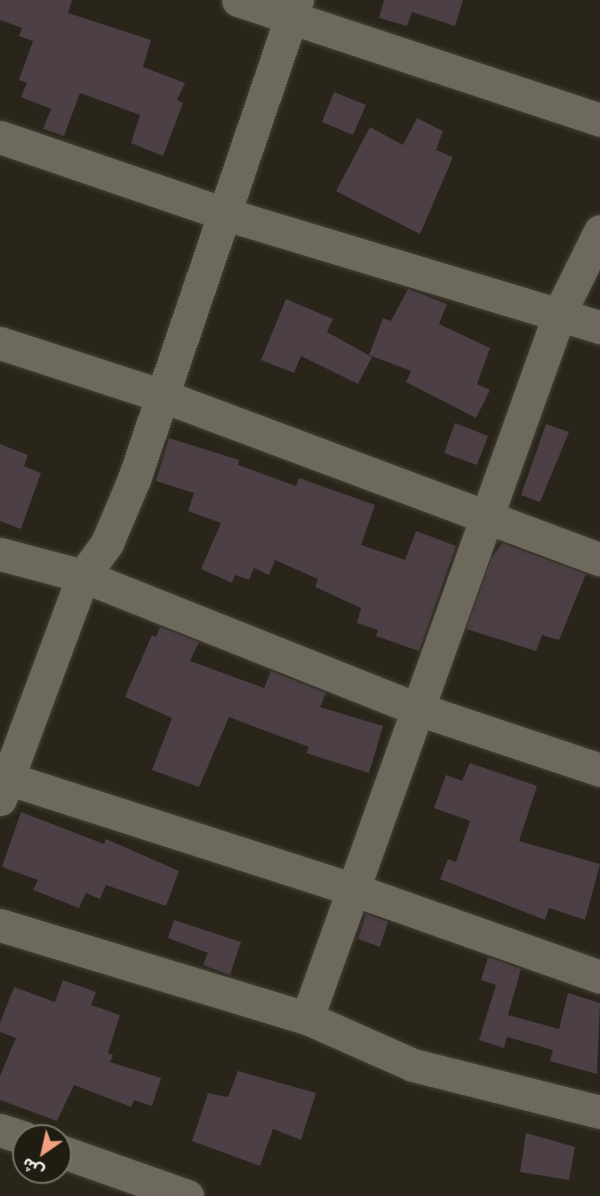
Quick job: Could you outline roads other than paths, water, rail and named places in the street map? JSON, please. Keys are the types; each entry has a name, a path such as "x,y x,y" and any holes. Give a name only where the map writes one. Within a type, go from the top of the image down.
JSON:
{"street":[{"path":"238,0 295,8 600,120"},
{"path":"295,8 163,396 107,543 83,576 2,785 352,889 600,977"},
{"path":"0,137 225,214 560,312 600,327"},
{"path":"307,1018 352,889 489,520 560,312 600,231"},
{"path":"0,343 163,396 489,520 600,559"},
{"path":"0,554 83,576 418,709 600,770"},
{"path":"0,924 307,1018 413,1065 600,1112"},
{"path":"72,1155 187,1196"}]}
